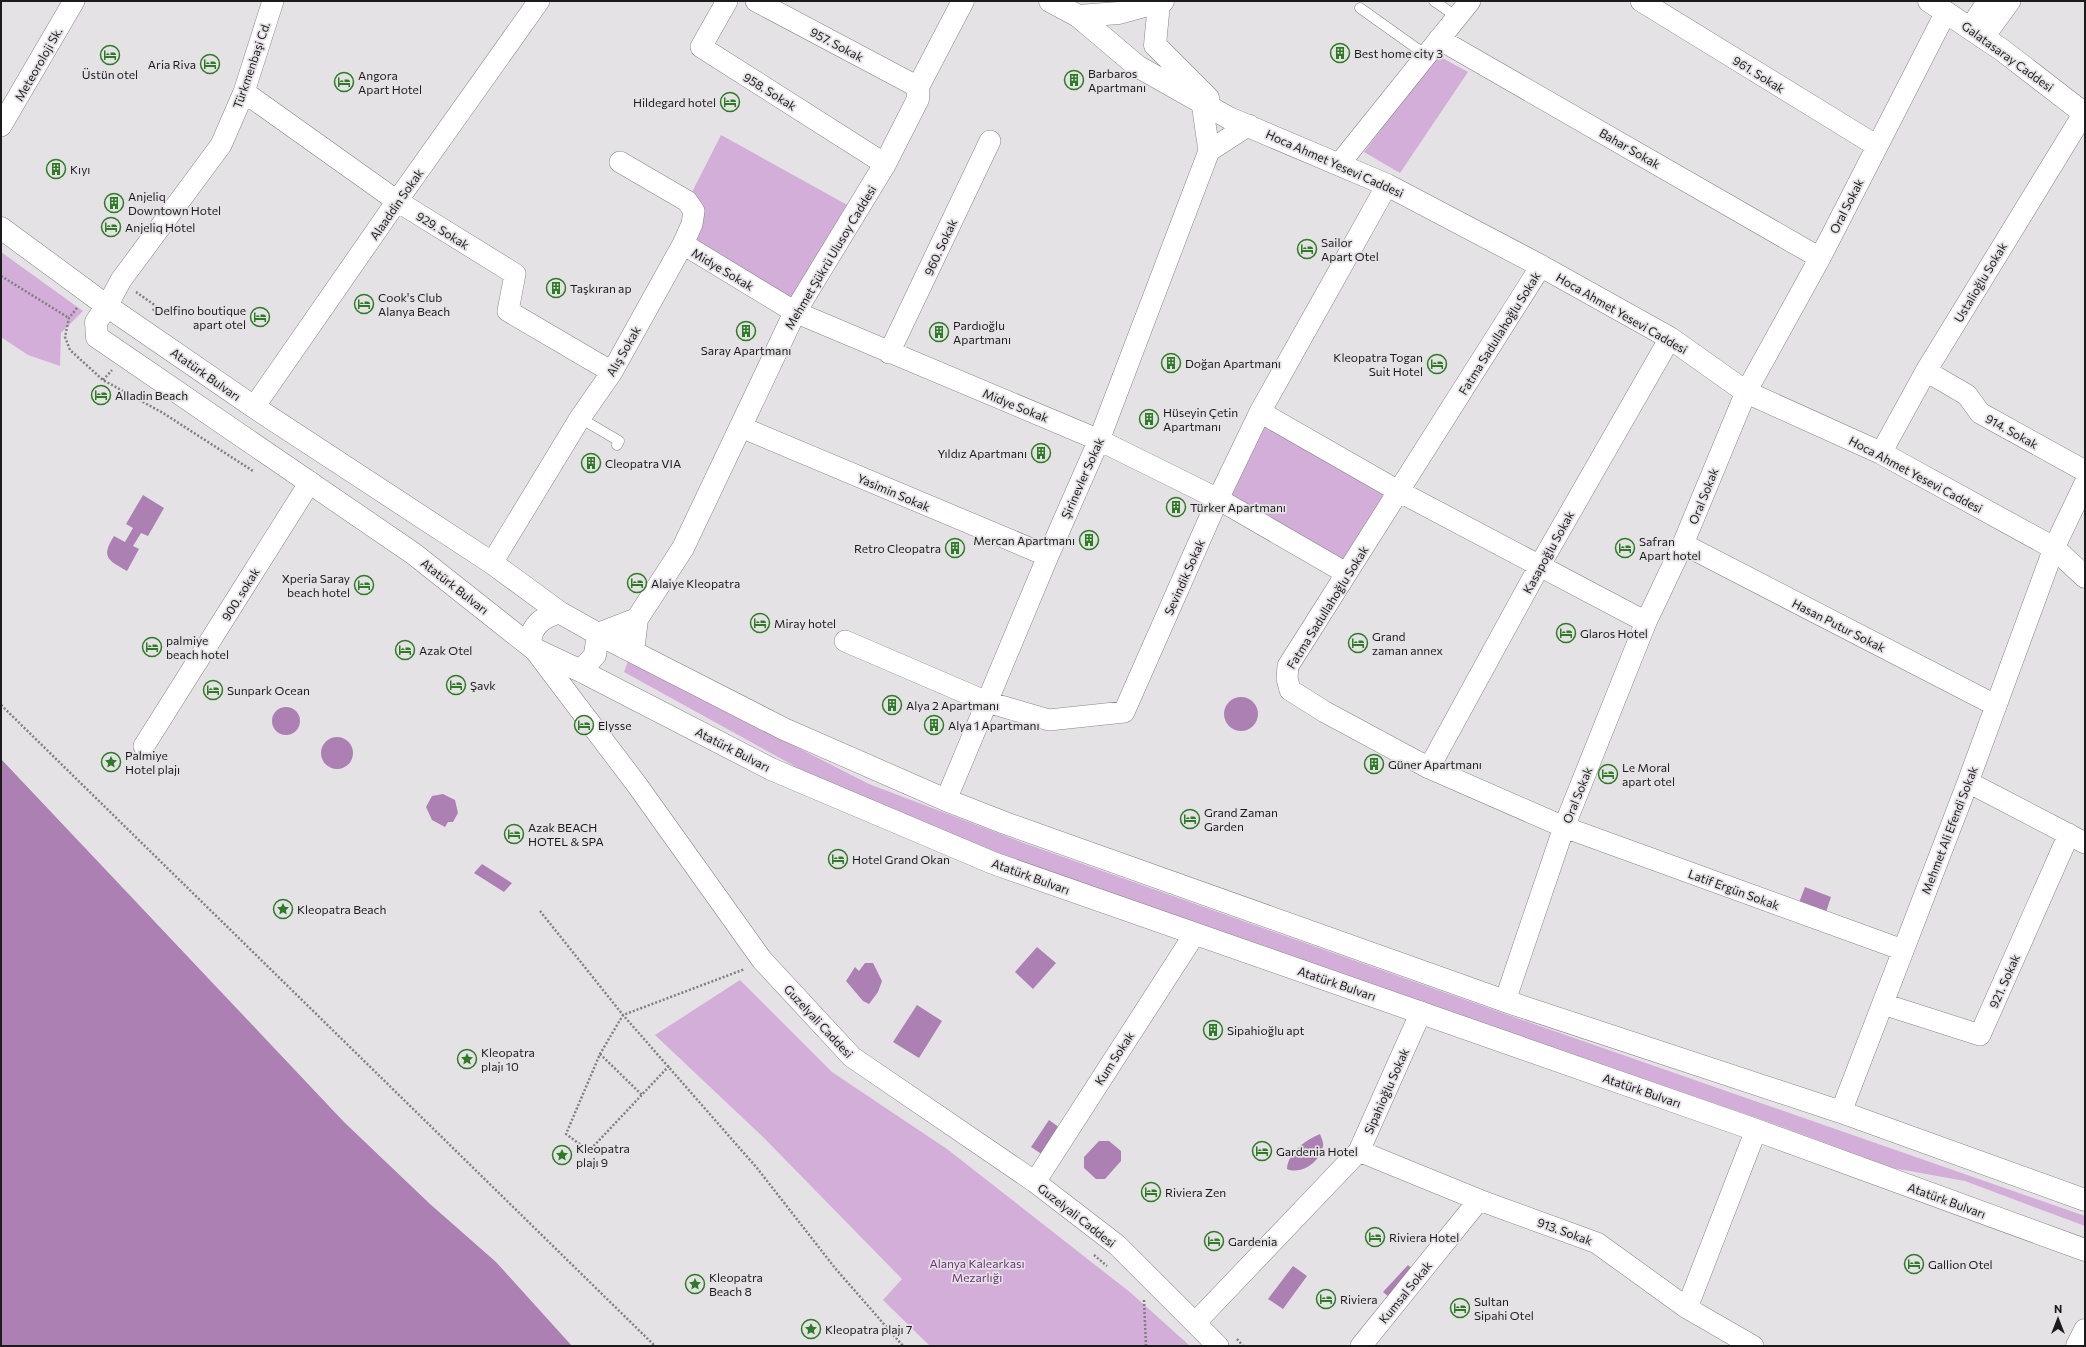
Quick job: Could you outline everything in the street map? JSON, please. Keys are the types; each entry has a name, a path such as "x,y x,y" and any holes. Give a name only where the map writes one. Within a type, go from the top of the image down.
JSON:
{"street":[{"name":"Meteoroloji Sk.","path":"1,126 74,1"},
{"name":"Türkmenbaşi Cd.","path":"107,306 121,280 221,145 244,92 273,1"},
{"name":"Alaaddin Sokak","path":"254,408 539,1"},
{"name":"958. Sokak","path":"728,1 701,47 885,164"},
{"name":"957. Sokak","path":"756,1 918,87"},
{"name":"Mehmet Şükrü Ulusoy Caddesi","path":"633,652 637,619 683,548 795,312 885,164 918,100 918,87 963,1"},
{"name":"Hoca Ahmet Yesevi Caddesi","path":"1050,1 1078,16 1137,66 1202,103 1239,122 1340,163 1387,184 1541,266 1670,338 1746,392 1881,453 2054,548 2085,577"},
{"path":"1340,163 1470,1"},
{"name":"961. Sokak","path":"1641,1 1877,146"},
{"path":"1976,33 1988,1"},
{"path":"1976,33 2010,1"},
{"name":"Hoca Ahmet Yesevi Caddesi","path":"1161,2 1155,45 1239,122"},
{"path":"1078,16 1119,13 1161,2"},
{"name":"Oral Sokak","path":"1505,1001 1564,827 1646,622 1683,544 1746,392 1820,258 1877,146 1938,7"},
{"name":"Galatasaray Caddesi","path":"1938,7 2002,50 2084,113"},
{"name":"Bahar Sokak","path":"1439,39 1820,258"},
{"name":"929. Sokak","path":"244,92 397,202 515,274 508,311 612,372"},
{"name":"Şirinevler Sokak","path":"946,800 1048,556 1099,440 1209,151 1202,103"},
{"name":"Ustalioğlu Sokak","path":"1881,453 1926,371 2084,113"},
{"path":"1209,151 1239,122"},
{"name":"960. Sokak","path":"889,353 990,141"},
{"name":"Alış Sokak","path":"492,563 580,418 612,372 683,244 695,215 690,204 681,196 620,162"},
{"name":"Sevindik Sokak","path":"845,641 987,702 1049,720 1124,712 1218,498 1260,412 1387,184"},
{"name":"Atatürk Bulvarı","path":"1,228 107,306 254,408 492,563 559,612 598,634 784,729 946,800 1505,1001 1841,1112 2085,1200"},
{"name":"Midye Sokak","path":"683,244 795,312 889,353 1099,440 1218,498 1346,573"},
{"name":"Fatma Sadullahoğlu Sokak","path":"1541,266 1400,492 1346,573 1288,666 1288,684 1290,690 1325,712 1430,768 1564,827"},
{"name":"Atatürk Bulvarı","path":"107,306 96,322 97,337 414,554 534,649 581,671 771,770 993,863 1194,935 1421,1012 1756,1130 2085,1250"},
{"name":"Kasapoğlu Sokak","path":"1430,768 1540,565 1670,338"},
{"name":"914. Sokak","path":"1926,371 1966,395 1980,413 2085,471"},
{"path":"1260,412 1400,492 1646,622"},
{"name":"Yasimin Sokak","path":"741,427 1048,556"},
{"name":"900. sokak","path":"144,746 310,482"},
{"name":"Mehmet Ali Efendi Sokak","path":"1841,1112 1968,782 1995,705 2054,548 2085,483"},
{"name":"Hasan Putur Sokak","path":"1683,544 1995,705"},
{"path":"534,649 530,641 535,625 542,619 559,612"},
{"path":"581,671 595,654 598,634 637,619"},
{"name":"Guzelyali Caddesi","path":"534,649 637,785 762,960 852,1057 1035,1182 1117,1245 1196,1322 1226,1341"},
{"name":"921. Sokak","path":"1883,1004 1980,1035 2077,838 1968,782"},
{"name":"Latif Ergün Sokak","path":"1564,827 1903,950"},
{"name":"Kum Sokak","path":"1035,1182 1194,935"},
{"name":"Sipahioğlu Sokak","path":"1196,1322 1359,1151 1421,1012"},
{"path":"1687,1308 1756,1130"},
{"name":"913. Sokak","path":"1359,1151 1479,1200 1597,1243 1687,1308 1753,1346"},
{"name":"Kumsal Sokak","path":"1361,1346 1479,1200"},
{"path":"2077,1346 2085,1330"}],"lane":[{"path":"1434,1 1457,17"},
{"path":"1360,8 1426,55"},
{"path":"580,418 619,441 617,445"}],"path":[{"path":"1,276 69,318 65,337 70,350 103,380 163,413 254,471"},
{"path":"1,705 655,1346"},
{"path":"540,911 623,1015 757,1168 835,1268 903,1346"},
{"path":"669,1066 589,1151 566,1134 600,1054 623,1015 750,967 762,960"},
{"path":"600,1054 642,1095"},
{"path":"1090,1251 1108,1266"},
{"path":"1146,1346 1144,1297 1149,1303"},
{"path":"1226,1341 1243,1346"}],"green space":[{"path":"1437,55 1468,72 1400,173 1364,152"},
{"path":"721,135 851,207 793,304 686,243 689,198"},
{"path":"1,252 83,311 61,333 60,366 28,355 1,337"},
{"path":"1262,420 1392,494 1346,567 1225,497"},
{"path":"628,661 869,784 1021,842 1511,1016 2085,1216 2085,1226 1965,1181 1893,1168 1777,1125 967,844 798,768 624,672"},
{"name":"Alanya Kalearkası Mezarlığı","path":"740,980 832,1072 947,1149 1131,1293 1190,1346 930,1346 883,1300 902,1279 763,1137 655,1035"}],"shaded area":[{"path":"143,495 164,508 148,536 141,533 133,546 139,549 127,571 111,561 107,553 114,536 125,542 133,528 126,524"},
{"path":"1241,697 1253,702 1258,714 1253,726 1241,731 1229,726 1224,714 1229,702"},
{"path":"286,707 296,711 300,721 296,731 286,735 276,731 272,721 276,711"},
{"path":"334,737 340,737 349,741 353,753 349,765 340,769 334,769 325,765 321,756 321,750 325,741"},
{"path":"1,759 344,1122 430,1204 496,1262 572,1346 1,1346"},
{"path":"443,794 455,800 458,813 453,822 448,822 445,827 432,820 426,807 432,796"},
{"path":"482,864 512,883 504,892 474,873"},
{"path":"1805,887 1831,897 1824,918 1797,908"},
{"path":"1037,947 1056,963 1033,989 1015,972"},
{"path":"865,963 873,963 882,981 878,992 869,1004 863,1001 846,981 855,967 859,971"},
{"path":"917,1005 942,1021 919,1058 893,1042"},
{"path":"1049,1120 1060,1128 1043,1155 1031,1147"},
{"path":"1320,1134 1323,1146 1314,1162 1304,1169 1287,1169 1288,1163 1294,1152 1304,1143"},
{"path":"1099,1141 1109,1141 1121,1151 1121,1161 1105,1179 1096,1179 1084,1168 1084,1157"},
{"path":"1408,1265 1419,1275 1395,1302 1383,1292"},
{"path":"1293,1266 1307,1276 1283,1309 1268,1299"}],"place":[{"name":"Best home city 3","path":"1340,53"},
{"name":"Üstün otel","path":"110,55"},
{"name":"Aria Riva","path":"210,64"},
{"name":"Barbaros Apartmanı","path":"1074,80"},
{"name":"Angora Apart Hotel","path":"344,82"},
{"name":"Hildegard hotel","path":"730,102"},
{"name":"Kıyı","path":"56,169"},
{"name":"Anjeliq Downtown Hotel","path":"114,203"},
{"name":"Anjeliq Hotel","path":"111,227"},
{"name":"Sailor Apart Otel","path":"1307,249"},
{"name":"Taşkıran ap","path":"556,288"},
{"name":"Cook's Club Alanya Beach","path":"364,304"},
{"name":"Delfino boutique apart otel","path":"260,317"},
{"name":"Saray Apartmanı","path":"746,331"},
{"name":"Pardıoğlu Apartmanı","path":"939,332"},
{"name":"Doğan Apartmanı","path":"1171,363"},
{"name":"Kleopatra Togan Suit Hotel","path":"1437,364"},
{"name":"Alladin Beach","path":"101,395"},
{"name":"Hüseyin Çetin Apartmanı","path":"1149,419"},
{"name":"Yıldız Apartmanı","path":"1041,453"},
{"name":"Cleopatra VIA","path":"591,463"},
{"name":"Türker Apartmanı","path":"1176,507"},
{"name":"Mercan Apartmanı","path":"1089,540"},
{"name":"Retro Cleopatra","path":"955,548"},
{"name":"Safran Apart hotel","path":"1625,548"},
{"name":"Alaiye Kleopatra","path":"637,583"},
{"name":"Xperia Saray beach hotel","path":"364,585"},
{"name":"Miray hotel","path":"760,623"},
{"name":"Glaros Hotel","path":"1566,633"},
{"name":"Grand zaman annex","path":"1358,643"},
{"name":"palmiye beach hotel","path":"152,647"},
{"name":"Azak Otel","path":"405,650"},
{"name":"Şavk","path":"456,685"},
{"name":"Sunpark Ocean","path":"213,690"},
{"name":"Alya 2 Apartmanı","path":"892,705"},
{"name":"Elysse","path":"584,725"},
{"name":"Alya 1 Apartmanı","path":"934,725"},
{"name":"Palmiye Hotel plajı","path":"111,762"},
{"name":"Güner Apartmanı","path":"1374,764"},
{"name":"Le Moral apart otel","path":"1608,774"},
{"name":"Grand Zaman Garden","path":"1190,819"},
{"name":"Azak BEACH HOTEL & SPA","path":"514,834"},
{"name":"Hotel Grand Okan","path":"838,859"},
{"name":"Kleopatra Beach","path":"283,909"},
{"name":"Sipahioğlu apt","path":"1213,1030"},
{"name":"Kleopatra plajı 10","path":"467,1059"},
{"name":"Gardenia Hotel","path":"1262,1151"},
{"name":"Kleopatra plajı 9","path":"562,1155"},
{"name":"Riviera Zen","path":"1151,1192"},
{"name":"Riviera Hotel","path":"1375,1237"},
{"name":"Gardenia","path":"1214,1241"},
{"name":"Gallion Otel","path":"1914,1264"},
{"name":"Kleopatra Beach 8","path":"695,1284"},
{"name":"Riviera","path":"1326,1299"},
{"name":"Sultan Sipahi Otel","path":"1460,1308"},
{"name":"Kleopatra plajı 7","path":"811,1329"}]}
